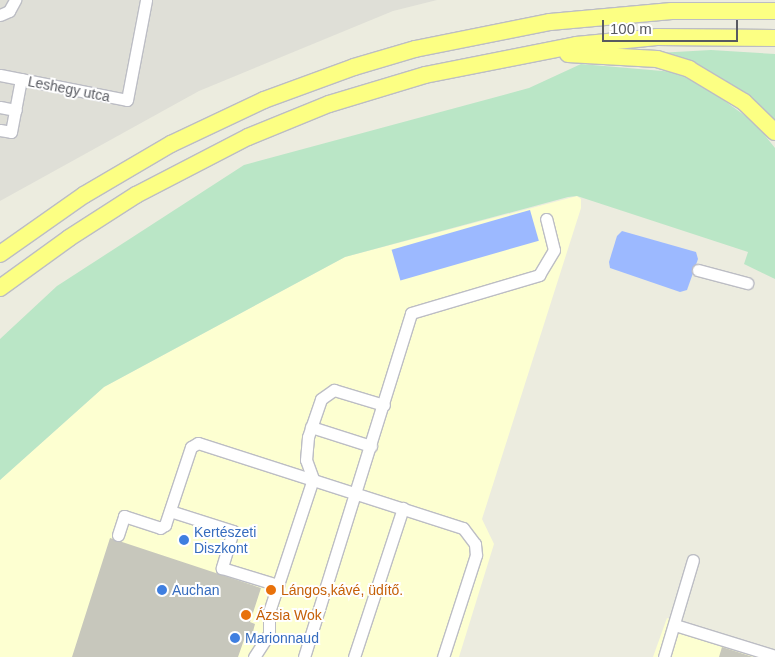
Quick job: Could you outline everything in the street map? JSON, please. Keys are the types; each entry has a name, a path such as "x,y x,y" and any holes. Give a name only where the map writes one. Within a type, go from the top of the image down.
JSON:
{"highway":[{"path":"0,254 84,195 171,144 264,100 354,67 486,33 567,20 672,11 775,12"},
{"path":"0,288 69,238 128,200 276,124 399,82 533,52 657,37 775,38"},
{"path":"533,52 657,59 675,64 724,88 744,102 775,132"}],"street":[{"path":"0,15 9,11 15,0"},
{"name":"Leshegy utca","path":"0,75 127,100 146,0"},
{"path":"0,130 11,132 21,79"},
{"path":"0,107 16,110"},
{"path":"304,657 357,494 411,313 539,275 554,250 546,219"},
{"path":"698,270 747,284"},
{"path":"254,657 269,634 268,620 313,479 306,460 311,427 320,399 334,390 384,405"},
{"path":"311,427 371,446"},
{"path":"118,535 124,516 163,528 191,447 198,443 214,446 463,528 475,544 476,555 443,657"},
{"path":"354,657 403,508"},
{"path":"170,511 233,531 222,568 278,585"},
{"path":"664,657 693,560"},
{"path":"675,625 775,656"}],"shaded area":[{"path":"0,0 437,0 393,11 199,91 0,201"},
{"path":"711,50 775,54 775,122 735,87 708,71 657,53"},
{"path":"581,64 674,72 707,88 755,123 775,148 775,279 744,264 748,252 577,196 568,197 345,257 104,387 0,480 0,339 57,286 244,165 529,88"},
{"path":"577,196 581,199 581,208 482,519 494,544 459,657 0,657 0,480 104,387 345,257"},
{"path":"667,618 775,652 775,657 653,657"}],"water":[{"path":"530,210 539,241 400,280 392,250"},
{"path":"622,231 696,252 698,259 687,290 680,292 610,268 609,262 617,236"}],"building":[{"name":"Auchan","path":"110,538 261,588 250,622 255,624 251,639 245,637 238,657 72,657"},
{"path":"722,647 753,657 719,657"}],"place":[{"name":"Kertészeti Diszkont","path":"184,540"},
{"name":"Auchan","path":"162,590"},
{"name":"Lángos,kávé, üdítő.","path":"271,590"},
{"name":"Ázsia Wok","path":"246,615"},
{"name":"Marionnaud","path":"235,638"}]}
